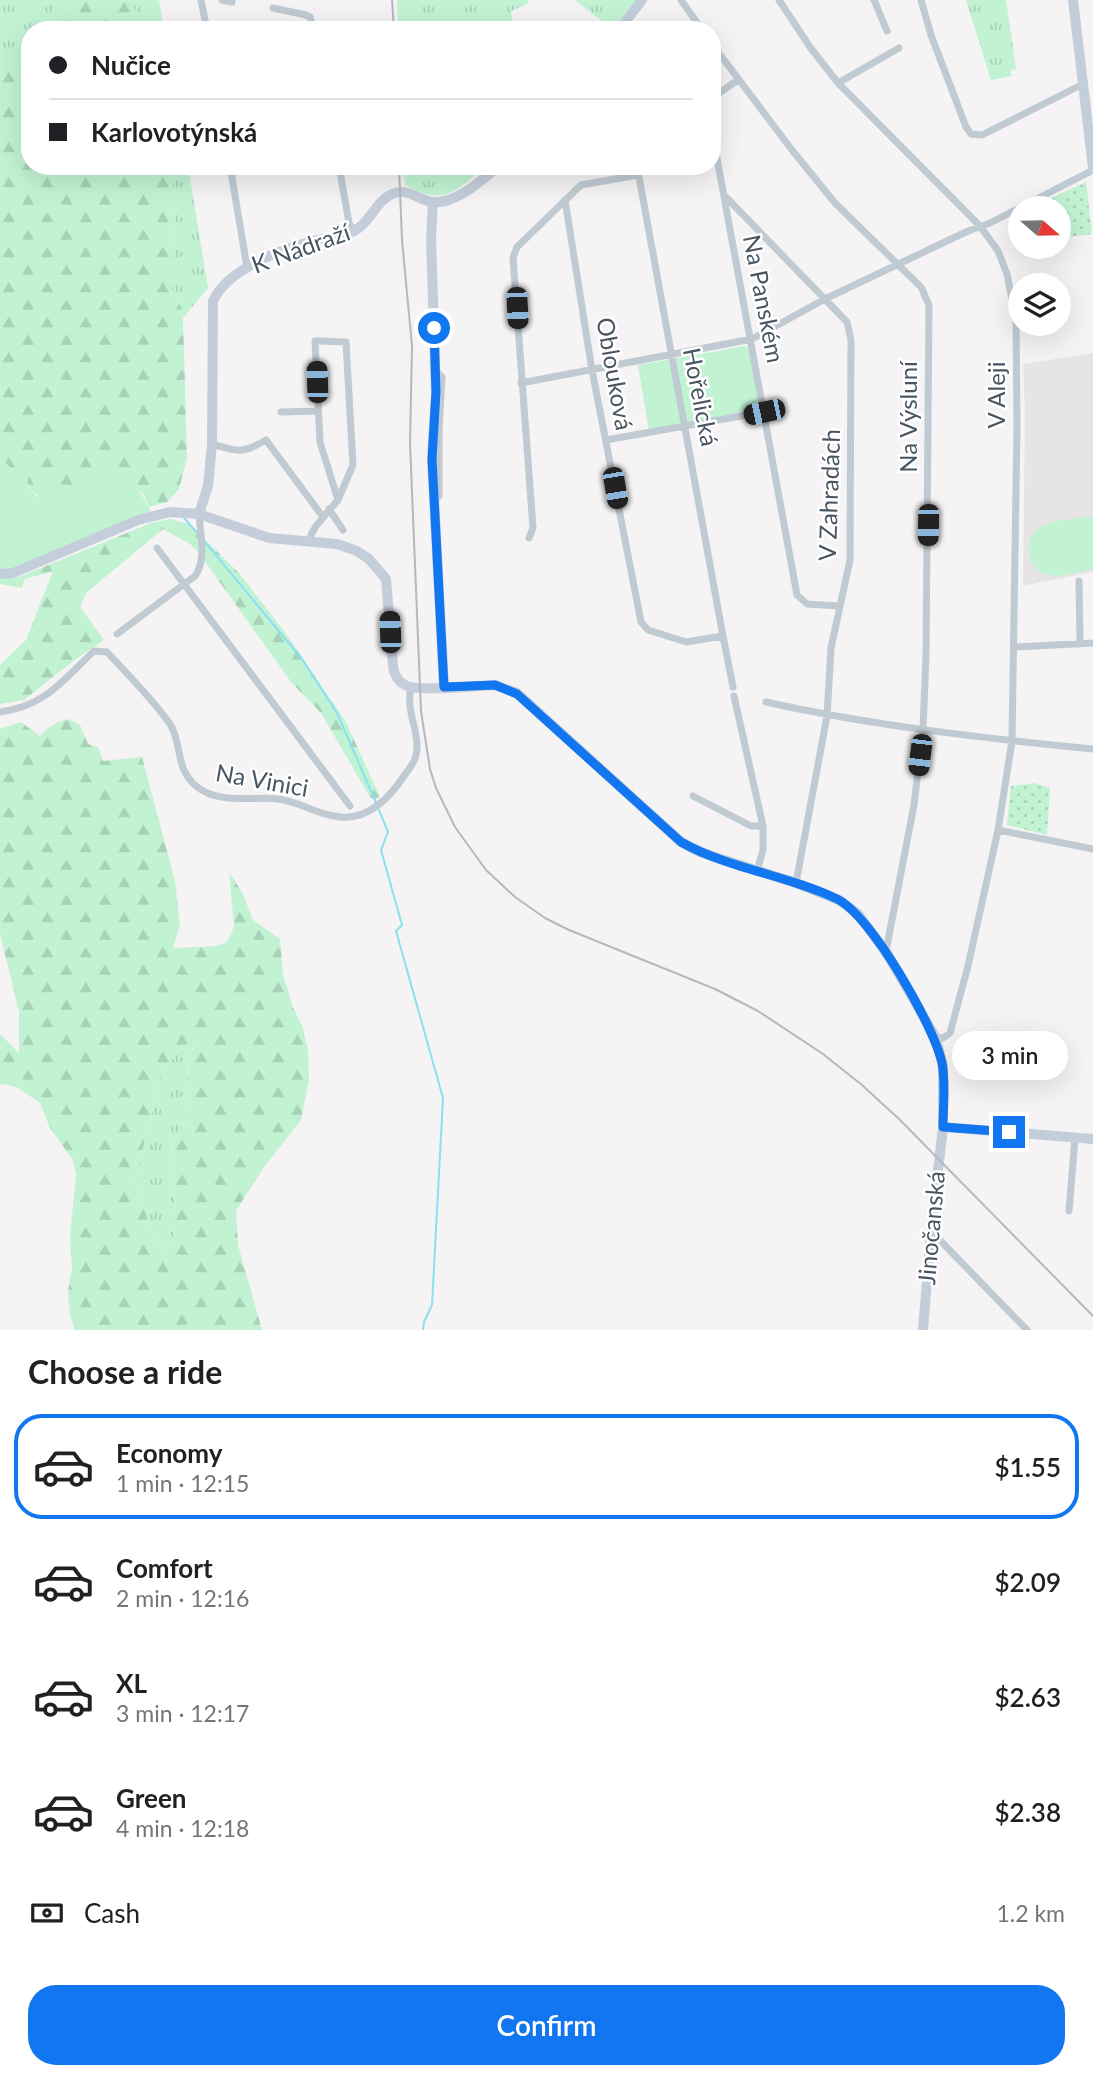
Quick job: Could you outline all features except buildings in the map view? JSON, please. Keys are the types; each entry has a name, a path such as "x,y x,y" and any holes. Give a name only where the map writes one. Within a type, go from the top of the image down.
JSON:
{"street":[{"path":"201,0 204,21"},
{"path":"222,0 232,2"},
{"path":"626,21 642,0"},
{"path":"681,0 696,21"},
{"name":"V Aleji","path":"779,0 838,83 980,226 998,251 1007,274 1016,320 1012,741 998,830 968,966 950,1033 943,1038 936,1038"},
{"path":"874,0 887,31"},
{"path":"922,0 931,35 971,134 982,135 1083,84"},
{"path":"521,383 752,339 825,299 1093,169 1073,0"},
{"path":"273,8 306,15 311,21"},
{"path":"838,83 899,48"},
{"name":"Na Výsluní","path":"721,56 835,203 921,287 929,304 923,730 914,805 886,951"},
{"path":"721,92 738,80"},
{"path":"232,175 247,267"},
{"path":"341,175 353,232"},
{"path":"444,687 432,459 436,371 431,238 433,202 456,197 486,175"},
{"path":"529,538 533,528 513,258 517,247 581,185 622,175"},
{"name":"Hořelická","path":"639,175 723,636"},
{"name":"Na Panském","path":"720,175 797,594 807,604 839,606"},
{"name":"K Nádraží","path":"199,514 208,486 212,444 213,301 223,285 247,267 303,244 353,232 392,194 407,192 433,202"},
{"name":"V Zahradách","path":"724,195 847,322 851,340 850,560 831,648 827,716 796,883"},
{"name":"Oblouková","path":"565,200 592,370 641,622 648,630 686,642 723,636"},
{"path":"310,542 311,535 323,517 338,500 353,465 346,342 316,341 320,442 338,500"},
{"path":"281,412 318,411"},
{"path":"606,440 686,428 764,412"},
{"path":"212,444 238,452 248,451 266,440 323,517"},
{"path":"329,509 343,530"},
{"path":"0,574 13,573 138,520 170,512 199,514 269,538 337,544 357,551 380,569 386,579 394,671 401,682 411,687"},
{"path":"117,634 195,576 201,562 199,514"},
{"path":"157,548 350,806"},
{"path":"1079,581 1080,643"},
{"path":"723,636 763,825 763,850 757,871"},
{"path":"1014,647 1093,643"},
{"name":"Na Vinici","path":"0,712 17,710 41,700 94,651 102,650 136,682 172,726 187,778 197,788 219,797 280,799 334,817 355,817 382,803 395,791 416,756 409,711 411,687"},
{"name":"Jinočanská","path":"411,687 495,685 517,694 681,842 700,852 839,900 858,914 886,951 936,1038 943,1066 943,1127 923,1330"},
{"path":"766,702 827,716 923,730 1093,749"},
{"path":"693,796 751,826 763,825"},
{"path":"998,830 1093,849"},
{"path":"943,1127 1093,1139"},
{"path":"1069,1211 1075,1138"},
{"path":"931,1231 1027,1330"}],"shaded area":[{"path":"1093,353 1093,572 1023,586 1023,364"}],"green space":[{"path":"0,0 55,0 53,15 59,21 21,21 21,78 0,67"},
{"path":"55,0 131,0 139,21 59,21 53,15"},
{"path":"131,0 159,0 162,21 139,21"},
{"path":"397,0 529,0 527,4 511,11 513,21 398,21"},
{"path":"574,0 636,0 619,21 602,21"},
{"path":"966,0 1006,0 1016,69 1010,71 1012,76 991,80"},
{"path":"0,67 21,78 21,175 172,175 176,245 167,279 181,307 183,318 187,458 179,489 167,502 149,507 143,493 94,468 89,484 80,493 62,499 44,498 36,494 26,480 13,471 0,456"},
{"path":"172,175 189,175 208,288 183,318 181,307 166,279 176,245"},
{"path":"404,175 474,175 448,194 430,195 405,185"},
{"path":"1086,182 1092,234 1071,237 1071,196 1055,196"},
{"path":"745,346 749,349 759,404 756,409 649,431 638,365"},
{"path":"0,456 13,471 21,465 31,470 28,485 38,497 45,485 58,490 63,499 76,494 87,486 94,468 99,465 131,482 151,512 10,569 0,570"},
{"path":"1093,516 1093,569 1054,576 1035,567 1028,552 1031,537 1036,530 1055,521"},
{"path":"170,519 189,524 240,574 287,635 346,722 380,797 370,797 321,713 291,682 199,553 190,544 163,529 86,593 80,607 104,640 24,700 0,704 0,665 26,640 53,571 25,579 22,588 0,584 0,578 19,577 151,523"},
{"path":"69,719 80,725 88,744 98,747 103,761 142,757 175,881 180,926 173,947 215,946 226,943 234,927 229,872 242,892 253,920 280,939 283,974 292,1005 303,1028 308,1051 309,1079 301,1120 264,1167 236,1211 238,1245 262,1330 75,1330 70,1315 70,1235 76,1176 73,1160 50,1128 40,1103 18,1088 0,1085 0,1034 19,1053 19,1012 0,934 0,729 21,722 40,736 53,725","holes":["188,1043 193,1044 186,1080 186,1118 170,1157 176,1220 175,1232 165,1250 159,1245 151,1229 135,1182 161,1074 181,1048"]},
{"path":"1035,783 1050,788 1047,835 1007,825 1011,786"},
{"path":"188,1043 193,1043 186,1079 187,1113 170,1157 176,1206 175,1232 165,1250 159,1246 151,1230 135,1182 161,1074"}],"waterway":[{"path":"184,518 199,535"},
{"path":"205,542 302,659 337,713 377,805"},
{"path":"379,810 388,832 381,850 402,925 396,931 443,1098 432,1305 423,1330"}],"railway":[{"path":"392,0 393,21"},
{"path":"399,175 402,240 412,346 410,443 421,711 430,769 455,827 486,870 515,897 545,918 715,989 758,1011 823,1054 899,1119 1093,1316"}],"route":[{"path":"434,328 436,392 432,459 444,687 495,685 517,694 681,842 700,852 839,900 858,914 886,951 936,1038 943,1066 943,1127 1009,1132"}]}
